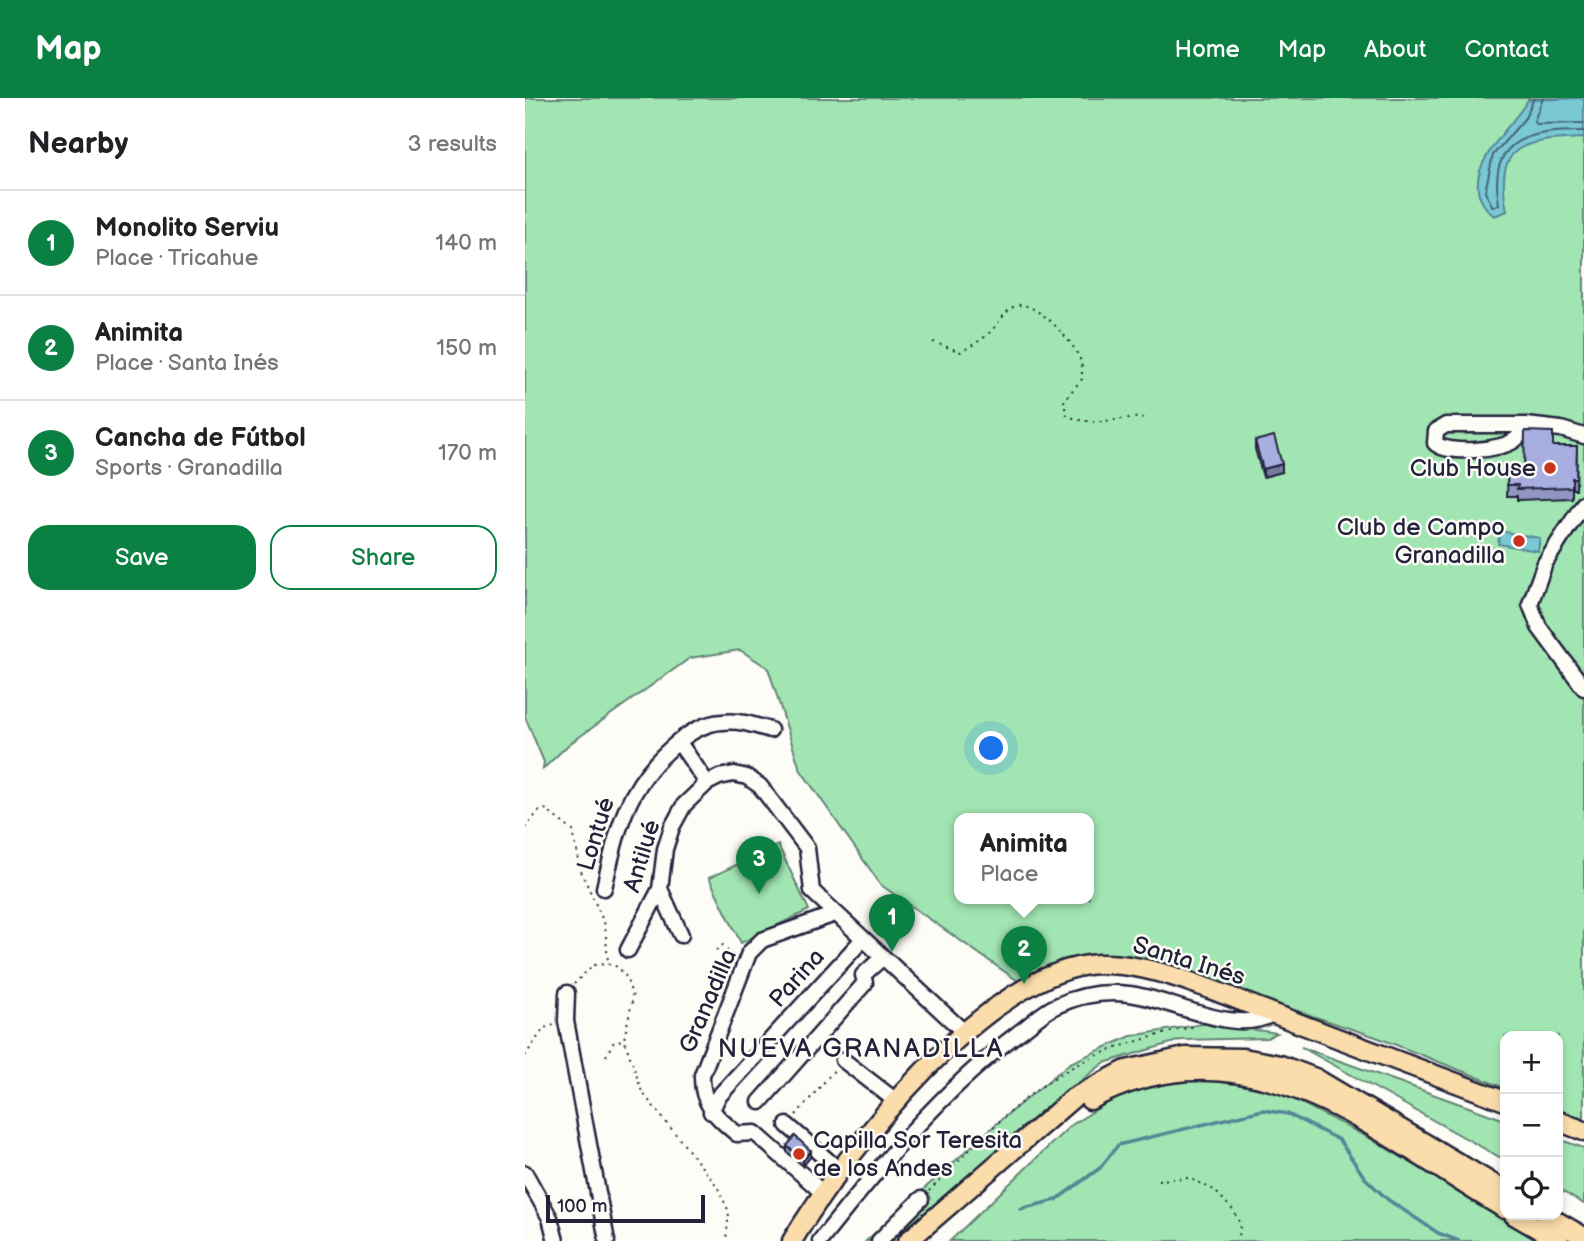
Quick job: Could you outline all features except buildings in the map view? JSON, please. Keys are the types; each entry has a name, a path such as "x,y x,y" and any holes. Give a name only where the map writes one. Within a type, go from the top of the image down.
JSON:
{"main road":[{"name":"Santa Inés","path":"792,1241 823,1193 927,1066 965,1032 1040,981 1074,968 1099,964 1136,968 1206,989 1500,1099"},
{"path":"908,1241 1073,1098 1126,1070 1185,1057 1244,1058 1280,1065 1315,1078 1500,1188"},
{"path":"926,1241 1077,1107 1128,1084 1164,1074 1201,1071 1257,1076 1310,1093 1500,1206"},
{"path":"1563,1123 1584,1131"},
{"path":"1523,1220 1559,1241"},
{"path":"1555,1220 1584,1237"}],"street":[{"path":"1526,425 1516,439 1497,447 1454,451 1440,447 1434,440 1438,429 1446,425 1526,425 1561,429 1584,436"},
{"path":"1584,503 1545,563 1530,604 1538,627 1584,688"},
{"name":"Lontué","path":"604,888 627,803 638,783 678,741 700,728 720,722 742,722 770,730"},
{"path":"678,741 707,783 734,774 747,777 760,786 807,848 812,891 965,1032"},
{"name":"Antilué","path":"628,950 660,888 664,849 672,827 684,805 707,783"},
{"path":"660,888 681,935"},
{"name":"Granadilla","path":"711,1112 702,1088 702,1075 749,953 762,940 835,914"},
{"name":"Parina","path":"711,1112 718,1097 863,939"},
{"path":"760,1102 865,984 863,975 882,958"},
{"path":"567,993 566,1021 607,1241"},
{"path":"820,1241 933,1108 989,1055 1054,1007 1086,995 1130,994 1225,1018 1252,1022 1272,1014"},
{"path":"843,1060 896,1101"},
{"path":"711,1112 737,1134 755,1133 823,1193"},
{"path":"787,1125 840,1171"},
{"path":"525,1173 550,1218 556,1241"},
{"path":"879,1241 921,1199"}],"path":[{"path":"933,342 961,352 979,342 1006,312 1017,305 1028,305 1038,310 1075,349 1081,362 1082,379 1064,400 1066,414 1084,421 1133,416 1147,418"},
{"path":"525,828 538,811 545,809 573,831 584,880 605,925 608,964"},
{"path":"716,950 723,945 742,970"},
{"path":"567,993 593,965 608,964 618,967 625,975 633,997 624,1039 642,1092 667,1119 717,1186 729,1212 726,1241"},
{"path":"525,1056 544,1028 566,1021"},
{"path":"606,1056 613,1042 624,1039"},
{"path":"787,1125 843,1060"},
{"path":"1158,1180 1189,1178 1214,1190 1233,1210 1241,1224 1238,1241"}],"green space":[{"name":"Club de Campo Granadilla","path":"525,98 1584,98 1584,1119 1563,1111 1563,1031 1500,1031 1500,1086 1376,1037 1129,955 1085,955 1060,960 1021,983 881,885 800,769 768,668 740,650 690,658 568,745 543,769 544,762 525,717"},
{"path":"778,845 809,910 741,943 709,878"},
{"path":"1209,1023 1277,1033 1267,1038 1181,1040 1104,1063 1038,1114 896,1241 866,1241 1003,1118 1070,1063 1131,1036"},
{"path":"1301,1047 1500,1118 1500,1157"},
{"path":"1200,1077 1282,1093 1369,1138 1500,1216 1500,1220 1507,1220 1542,1241 950,1241 1070,1126 1124,1092"},
{"path":"1563,1141 1584,1148 1584,1204 1563,1192"}],"water":[{"path":"1584,98 1584,138 1546,141 1519,149 1510,157 1505,170 1507,211 1494,216 1482,201 1478,186 1480,171 1497,141 1528,100"},
{"name":"Club de Campo Granadilla","path":"1500,531 1540,538 1538,551 1498,544"}],"waterway":[{"path":"1020,1209 1056,1200 1100,1168 1118,1145 1263,1110 1288,1114 1339,1140 1365,1178 1387,1199 1438,1233 1459,1241"}],"place":[{"name":"Club House","path":"1550,468"},
{"name":"Club de Campo Granadilla","path":"1519,541"},
{"name":"Cancha de Fútbol","path":"759,894"},
{"name":"Monolito Serviu","path":"892,952"},
{"name":"Animita","path":"1024,984"},
{"name":"Capilla Sor Teresita de los Andes","path":"799,1154"}],"district":[{"name":"NUEVA GRANADILLA","path":"861,1049"}]}
